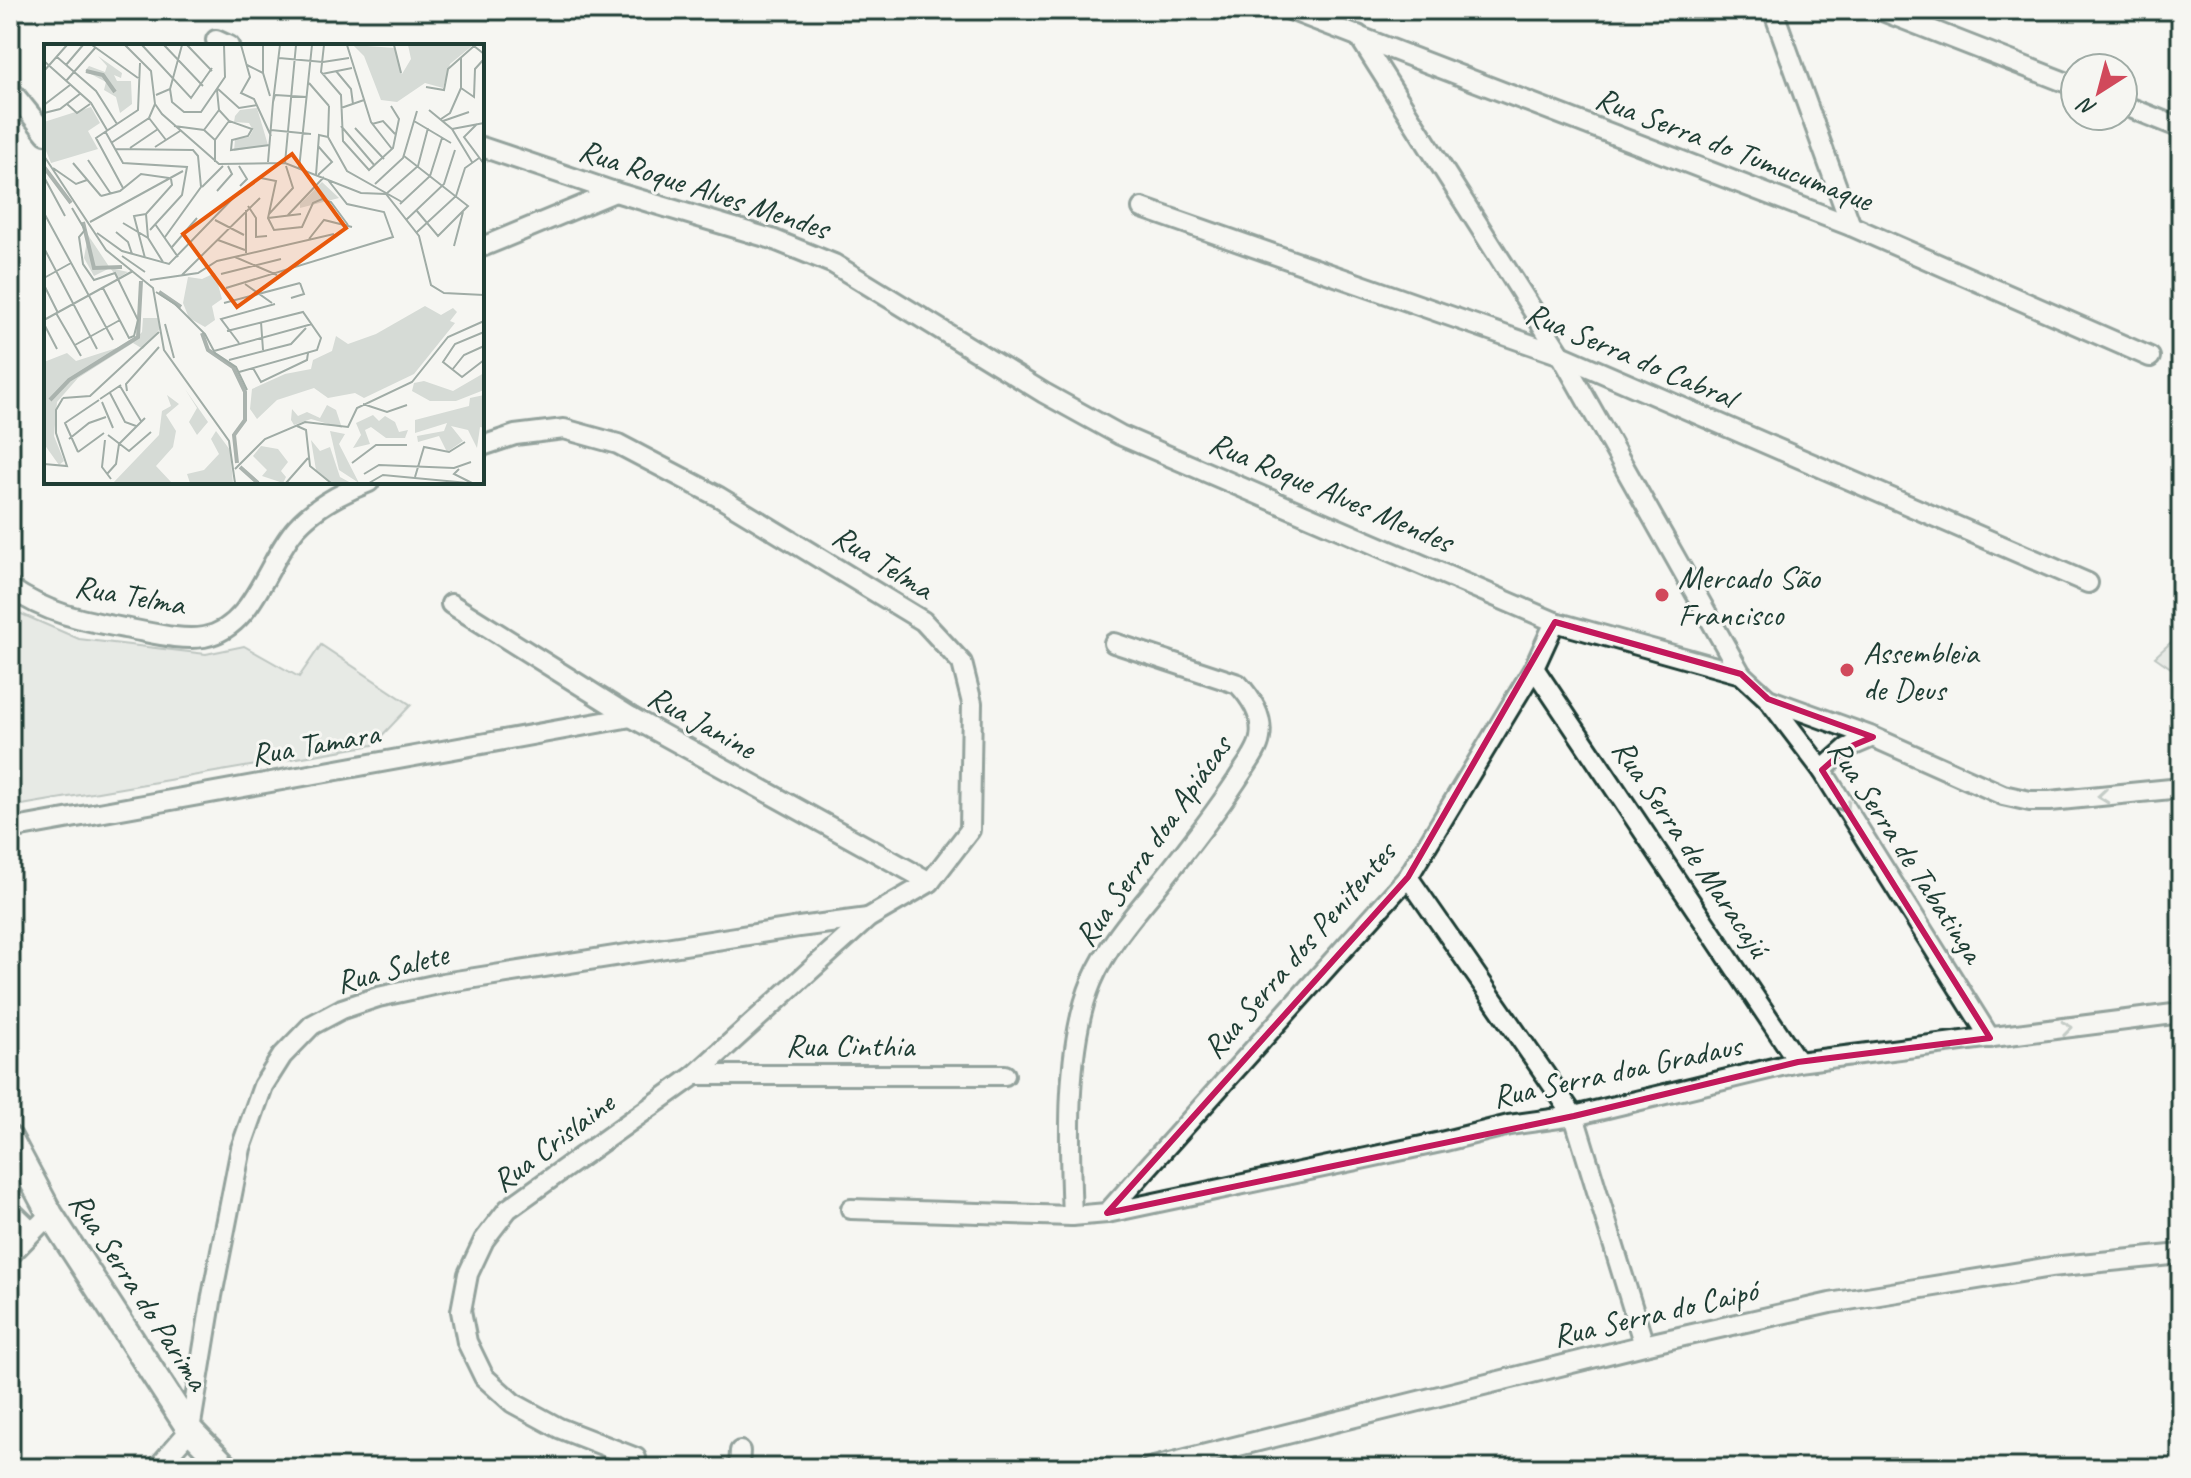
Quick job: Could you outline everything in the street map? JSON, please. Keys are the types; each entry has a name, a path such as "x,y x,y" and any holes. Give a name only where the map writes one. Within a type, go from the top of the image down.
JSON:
{"street":[{"name":"Rua Serra do Tumucumaque","path":"1290,10 1851,226 2150,357"},
{"path":"1773,10 1851,226"},
{"path":"1880,10 2059,80"},
{"path":"1358,35 1561,355 1741,674"},
{"path":"10,89 44,132"},
{"path":"2139,111 2181,128"},
{"name":"Rua Roque Alves Mendes","path":"484,148 615,192 772,239 834,264 1044,393 1120,435 1555,622 1741,674 1768,699 1873,737 2003,795 2030,801 2181,788"},
{"path":"484,246 615,192"},
{"name":"Rua Serra do Cabral","path":"1142,208 1561,355 2088,583"},
{"name":"Rua Telma","path":"484,445 515,435 564,429 618,444 719,497 923,621 962,663 972,703 970,830 930,882 868,918"},
{"name":"Rua Telma","path":"10,588 33,604 61,615 165,635 203,637 217,632 245,609 296,528 342,493 364,484"},
{"name":"Rua Janine","path":"451,604 631,717 930,882"},
{"name":"Rua Serra dos Penitentes","path":"1107,1213 1408,877 1534,668 1555,622"},
{"name":"Rua Serra doa Apiácas","path":"1072,1216 1069,1154 1075,1063 1083,1011 1092,982 1110,947 1216,812 1260,738 1259,715 1238,684 1114,643"},
{"name":"Rua Serra de Maracajú","path":"1534,668 1798,1062"},
{"name":"Rua Serra de Tabatinga","path":"1768,699 1822,770 1990,1038"},
{"name":"Rua Tamara","path":"10,829 631,717"},
{"path":"1822,770 1847,748 1873,737"},
{"path":"1408,877 1574,1116 1644,1345"},
{"name":"Rua Crislaine","path":"636,1458 559,1428 513,1403 484,1377 467,1342 461,1311 468,1274 484,1240 508,1209 695,1075 868,918"},
{"name":"Rua Salete","path":"190,1430 241,1148 263,1086 282,1056 312,1025 342,1009 378,997 443,983 868,918"},
{"name":"Rua Serra doa Gradaus","path":"851,1209 1072,1216 1107,1213 1509,1125 1574,1116 1798,1062 2181,1013"},
{"name":"Rua Cinthia","path":"695,1075 1005,1075"},
{"name":"Rua Serra do Parima","path":"10,1139 50,1214 190,1430 227,1468"},
{"path":"10,1210 32,1231"},
{"path":"10,1255 50,1214"},
{"name":"Rua Serra do Caipó","path":"1150,1468 1644,1345 1830,1303 2051,1267 2181,1254"},
{"path":"157,1468 190,1430"}],"highlighted area":[{"path":"1555,622 1741,674 1768,699 1873,737 1847,748 1822,770 1990,1038 1798,1062 1574,1116 1107,1213 1408,877"}],"shaded area":[{"path":"10,609 79,639 206,654 244,646 299,677 321,645 411,705 373,745 10,807"},
{"path":"2181,633 2181,675 2155,657"}],"place":[{"name":"Mercado São Francisco","path":"1662,595"},
{"name":"Assembleia de Deus","path":"1847,670"}]}
